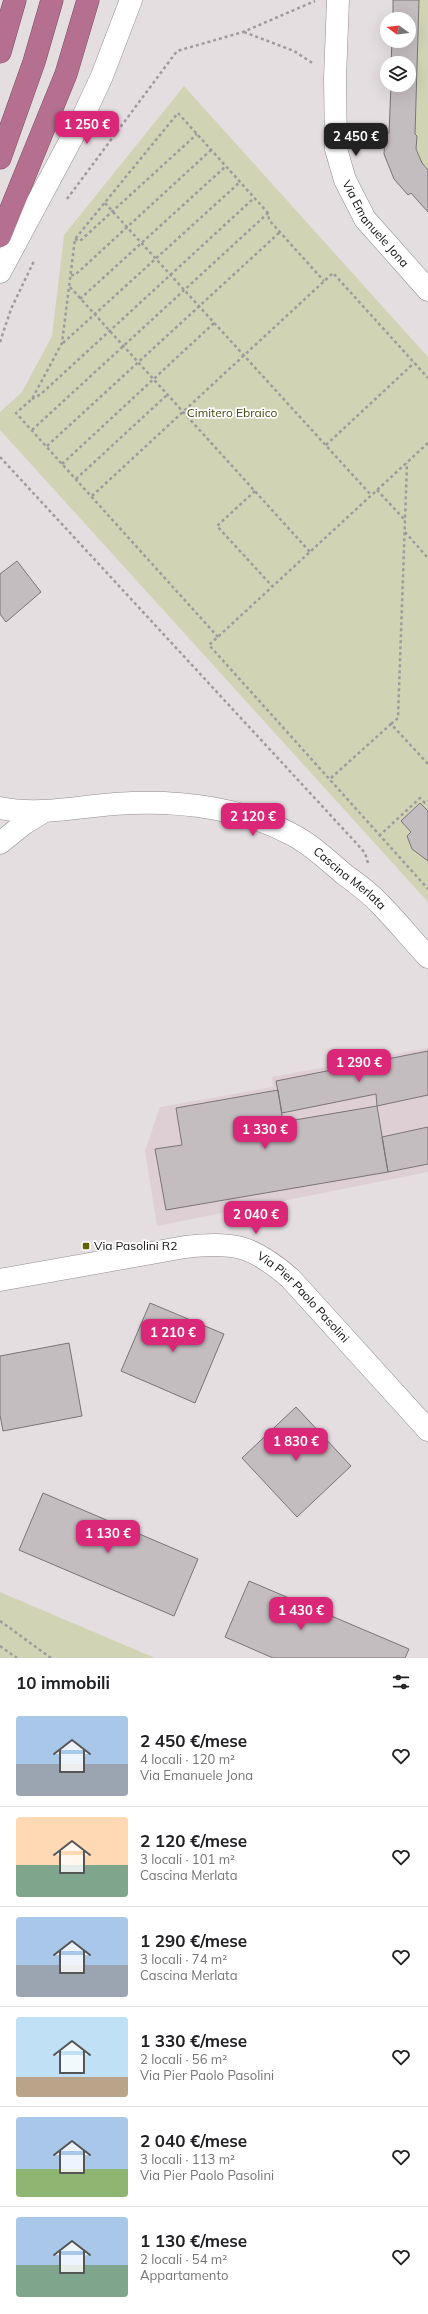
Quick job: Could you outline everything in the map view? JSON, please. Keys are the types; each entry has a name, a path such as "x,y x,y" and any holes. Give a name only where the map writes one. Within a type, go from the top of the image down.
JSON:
{"highway":[{"path":"0,52 16,0"},
{"path":"0,158 34,62 52,0"},
{"path":"0,236 66,74 88,0"}],"street":[{"path":"0,272 82,119 102,76 131,0"},
{"name":"Via Emanuele Jona","path":"338,0 335,78 336,149 353,200 365,219 428,290"},
{"name":"Cascina Merlata","path":"0,808 26,813 98,804 168,803 238,814 268,824 291,834 315,849 379,902 428,957"},
{"path":"0,843 25,823 43,812"},
{"name":"Via Pier Paolo Pasolini","path":"0,1280 185,1247 216,1243 243,1248 268,1259 290,1278 428,1430"}],"path":[{"path":"66,201 177,51 243,32 317,0"},
{"path":"243,32 294,51 335,78"},
{"path":"32,399 62,343 75,239 178,113 268,213 269,220 324,281"},
{"path":"75,239 80,241 197,134"},
{"path":"71,275 75,275 211,150"},
{"path":"80,299 226,166"},
{"path":"62,343 95,315 240,182"},
{"path":"218,637 16,413 32,399 41,394 254,198"},
{"path":"105,203 371,495"},
{"path":"32,430 268,213"},
{"path":"47,446 280,232"},
{"path":"0,342 11,310 37,254"},
{"path":"92,496 333,273 428,378"},
{"path":"69,287 310,552"},
{"path":"62,464 214,323"},
{"path":"326,445 414,363"},
{"path":"76,479 167,395"},
{"path":"428,443 209,645 331,779 329,781 428,889"},
{"path":"0,457 366,853 369,867"},
{"path":"331,779 398,718 407,463"},
{"path":"377,490 405,520"},
{"path":"255,491 217,526 272,586"},
{"path":"404,532 428,558"},
{"path":"391,724 428,764"},
{"path":"380,836 420,798 425,803 428,801"},
{"path":"0,1621 51,1658"},
{"path":"0,1646 17,1658"}],"shaded area":[{"path":"428,1048 428,1172 157,1226 145,1151 160,1107 273,1087 272,1077"}],"green space":[{"path":"393,0 428,0 428,212 411,193 408,195 396,180 387,160 385,133 389,133 391,92 416,92 416,56 391,56 392,48 416,48 416,12 393,12"},
{"name":"Cimitero Ebraico","path":"184,86 428,357 428,902 0,430 0,412 22,392 52,336 64,235"},
{"path":"0,1592 155,1658 0,1658"}],"building":[{"path":"393,0 419,0 415,134 417,136 416,149 422,163 428,170 428,212 411,193 408,195 394,179 384,154 385,133 389,133 391,92 416,92 416,56 391,56 392,48 416,48 416,12 393,12"},
{"path":"17,561 41,592 6,622 0,614 0,574"},
{"path":"420,803 428,811 428,861 412,849 407,836 411,832 401,821"},
{"path":"428,1051 428,1095 377,1106 376,1094 282,1113 276,1081"},
{"path":"278,1090 283,1122 377,1106 388,1172 166,1210 155,1149 182,1145 176,1108"},
{"path":"428,1127 428,1164 388,1172 382,1137"},
{"path":"150,1303 224,1334 195,1403 121,1371"},
{"path":"69,1343 82,1416 3,1431 0,1415 0,1356"},
{"path":"296,1407 351,1466 297,1517 242,1458"},
{"path":"43,1493 198,1559 174,1616 19,1550"},
{"path":"249,1581 409,1649 405,1658 273,1658 225,1637"}],"place":[{"name":"Via Pasolini R2","path":"86,1246"}]}
